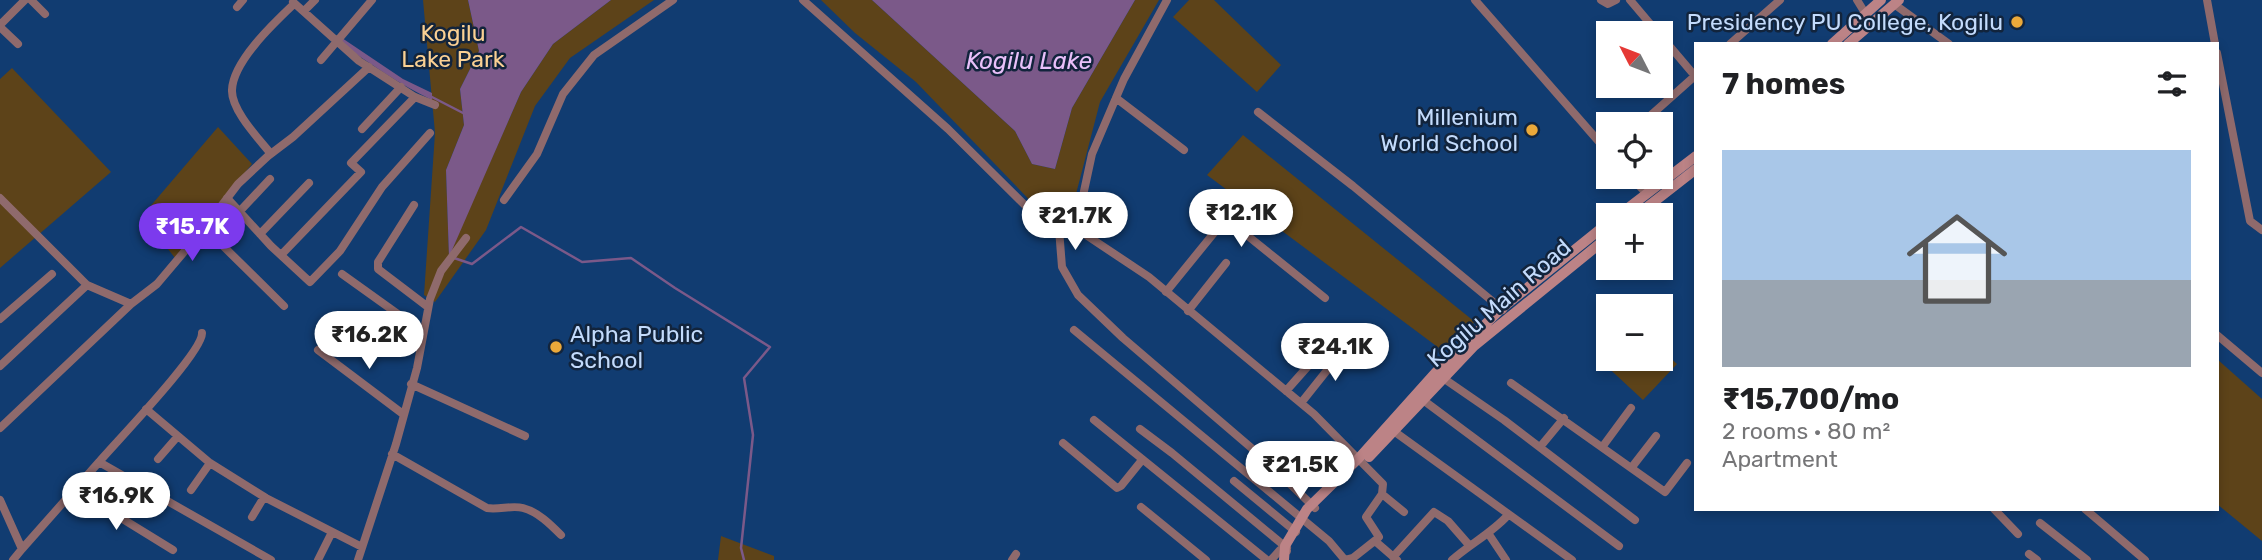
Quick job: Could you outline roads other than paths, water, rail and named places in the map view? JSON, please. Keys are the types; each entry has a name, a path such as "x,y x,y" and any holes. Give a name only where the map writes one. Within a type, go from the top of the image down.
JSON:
{"main road":[{"path":"1834,42 1881,0"},
{"path":"1850,42 1897,2"},
{"path":"1635,203 1694,158"},
{"path":"1652,203 1694,171"},
{"name":"Kogilu Main Road","path":"1360,461 1436,372 1501,309 1596,233"},
{"name":"Kogilu Main Road","path":"1285,552 1294,531 1314,506 1360,461 1395,432 1474,346 1596,247"}],"street":[{"path":"18,44 0,26 24,0"},
{"path":"31,0 45,14"},
{"path":"304,11 314,0"},
{"path":"321,60 372,0"},
{"path":"504,200 537,154 563,94 594,55 673,0"},
{"path":"803,0 948,129 1048,228 1080,231 1149,277 1301,403 1383,484 1382,494 1366,517 1379,537 1353,558 1345,560 1329,541 1074,330"},
{"path":"1080,231 1081,205 1092,154 1116,98 1167,0"},
{"path":"1475,0 1596,138"},
{"path":"1601,0 1608,4 1616,0"},
{"path":"1630,0 1648,21"},
{"path":"1732,42 1780,0"},
{"path":"1857,0 1865,13"},
{"path":"2207,0 2215,42"},
{"path":"271,154 241,116 232,91 236,75 264,32 293,2 369,67 415,97 435,104"},
{"path":"1897,2 1947,42"},
{"path":"1673,50 1694,74"},
{"path":"2219,63 2250,221 2262,230"},
{"path":"0,428 131,304 157,284 238,184 369,67"},
{"path":"1654,112 1694,76"},
{"path":"362,129 401,87"},
{"path":"282,254 361,172 351,163 415,97"},
{"path":"1116,98 1184,150"},
{"path":"1258,112 1353,186 1501,309 1512,315"},
{"path":"227,198 310,282 340,251 382,187 430,133"},
{"path":"240,211 270,179"},
{"path":"260,234 309,183"},
{"path":"1642,189 1647,194"},
{"path":"0,198 87,285 131,304"},
{"path":"414,205 378,262 378,270 428,307"},
{"path":"1166,292 1218,228 1227,222 1325,298"},
{"path":"206,226 284,306"},
{"path":"1059,229 1062,267 1078,295 1314,506"},
{"path":"358,560 417,368 428,307 441,271 466,238"},
{"path":"1188,311 1226,263"},
{"path":"0,319 52,274"},
{"path":"342,274 423,332"},
{"path":"0,366 87,285"},
{"path":"13,560 185,364 202,340 202,333"},
{"path":"2219,337 2262,373"},
{"path":"1301,403 1348,344"},
{"path":"318,350 403,414"},
{"path":"1286,391 1317,356"},
{"path":"1443,378 1540,447 1635,520"},
{"path":"1511,383 1665,492 1687,463"},
{"path":"411,384 525,436"},
{"path":"1423,400 1619,546"},
{"path":"1602,446 1630,408"},
{"path":"146,409 211,463 264,497 362,547"},
{"path":"1540,447 1563,418"},
{"path":"1094,420 1269,560 1280,550 1285,552"},
{"path":"1140,429 1172,453 1285,552"},
{"path":"1395,432 1572,560"},
{"path":"158,459 178,436"},
{"path":"1632,467 1656,436"},
{"path":"1063,443 1117,488 1142,460"},
{"path":"392,454 487,508 521,507 542,517 561,535"},
{"path":"99,461 271,560"},
{"path":"191,490 211,463"},
{"path":"1234,481 1294,531"},
{"path":"74,489 173,550"},
{"path":"1382,494 1404,512"},
{"path":"252,517 264,497"},
{"path":"0,500 22,549"},
{"path":"1141,507 1206,560"},
{"path":"1996,511 2018,534"},
{"path":"2087,511 2145,560"},
{"path":"1375,541 1395,558 1434,512 1448,521 1469,545"},
{"path":"0,520 6,513"},
{"path":"1452,560 1508,515"},
{"path":"2040,523 2087,560"},
{"path":"318,560 332,532"},
{"path":"1488,533 1506,560"},
{"path":"2029,554 2037,560"}],"water":[{"path":"468,0 611,0 553,44 521,92 449,257 446,170 464,125 460,89 479,51"},
{"name":"Kogilu Lake","path":"872,0 1135,0 1072,108 1055,169 1032,164 1015,131"},
{"path":"342,38 403,79 432,93 432,100 362,58 339,42"}],"waterway":[{"path":"430,96 465,114"},
{"path":"454,258 472,264 521,227 582,262 631,258 770,347 744,378 753,435 741,548 744,560"}],"place":[{"name":"Presidency PU College, Kogilu","path":"2017,22"},
{"name":"Millenium World School","path":"1532,130"},
{"name":"Alpha Public School","path":"556,347"}],"park label":[{"name":"Kogilu Lake Park","path":"453,46"}]}
